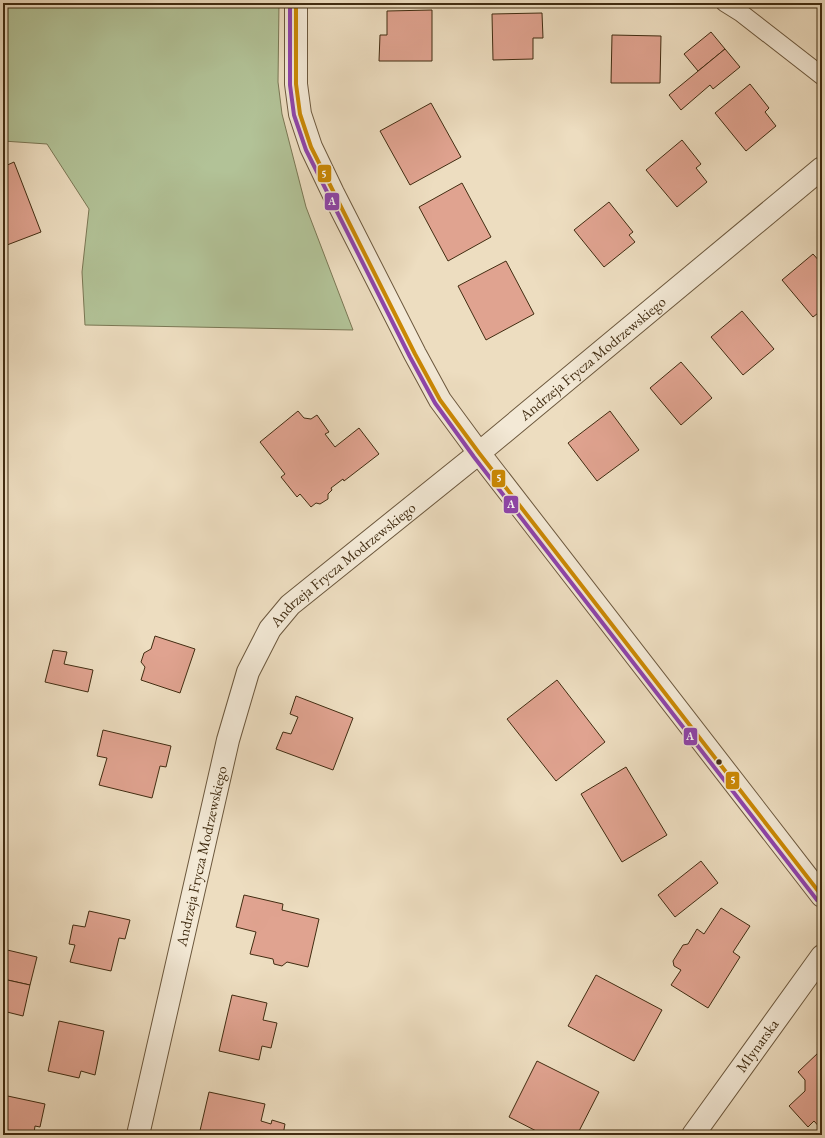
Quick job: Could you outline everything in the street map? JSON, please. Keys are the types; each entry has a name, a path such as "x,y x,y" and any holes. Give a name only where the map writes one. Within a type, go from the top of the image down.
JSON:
{"street":[{"path":"296,3 296,84 300,114 311,148 414,354 440,400 479,453 822,896"},
{"name":"Andrzeja Frycza Modrzewskiego","path":"138,1135 228,740 248,672 270,629 290,605 479,453 822,168"},
{"name":"Młynarska","path":"693,1135 822,956"}],"lane":[{"path":"725,3 741,13 822,76"}],"green space":[{"path":"3,3 279,3 278,82 282,114 306,207 353,330 85,325 82,272 89,209 47,144 3,141"}],"building":[{"path":"432,10 432,61 379,61 380,35 387,35 387,11"},
{"path":"542,13 543,38 533,38 533,59 493,60 492,14"},
{"path":"711,32 725,49 698,71 684,54"},
{"path":"612,35 661,36 660,83 611,83"},
{"path":"725,49 740,67 713,89 710,85 681,110 669,95"},
{"path":"750,84 769,108 765,112 776,126 746,151 715,113"},
{"path":"431,103 461,157 410,185 380,131"},
{"path":"682,140 701,164 696,168 707,182 677,207 646,170"},
{"path":"14,162 41,232 7,245 3,236 3,167"},
{"path":"462,183 491,237 448,261 419,207"},
{"path":"609,202 633,232 629,235 635,242 604,267 574,230"},
{"path":"813,254 822,264 822,310 813,317 782,280"},
{"path":"506,261 534,314 486,340 458,286"},
{"path":"742,311 774,349 743,375 711,337"},
{"path":"681,362 712,398 681,425 650,388"},
{"path":"298,411 304,418 311,419 317,415 329,432 325,434 335,447 359,428 379,454 344,481 343,479 331,488 332,490 328,494 328,499 320,504 316,503 311,507 300,494 297,497 281,477 285,474 260,442"},
{"path":"610,411 639,450 597,481 568,443"},
{"path":"155,636 195,649 180,693 141,680 145,667 141,662 144,653 151,649"},
{"path":"53,650 67,652 64,664 93,670 88,692 45,682"},
{"path":"557,680 605,742 556,781 507,719"},
{"path":"296,696 353,718 333,770 276,749 283,732 291,734 298,717 290,714"},
{"path":"103,730 171,746 166,767 160,766 152,798 99,785 107,758 97,756"},
{"path":"626,767 667,835 622,862 581,794"},
{"path":"701,861 718,883 675,917 658,895"},
{"path":"244,895 283,904 282,910 319,919 308,967 287,962 282,966 274,964 273,959 250,954 256,932 236,927"},
{"path":"721,908 750,926 733,952 740,957 708,1008 671,985 681,970 674,966 673,961 683,945 688,944 697,929 704,934"},
{"path":"89,911 130,920 125,939 119,938 111,971 70,962 75,945 69,944 73,925 85,927"},
{"path":"3,949 37,957 30,985 3,979"},
{"path":"596,975 662,1010 634,1061 568,1026"},
{"path":"3,979 30,985 23,1016 3,1011"},
{"path":"232,995 267,1003 263,1020 277,1023 271,1048 262,1046 259,1060 219,1051"},
{"path":"59,1021 104,1031 95,1075 81,1071 79,1078 48,1071"},
{"path":"819,1052 822,1056 822,1130 814,1121 808,1127 789,1106 805,1091 805,1080 798,1072"},
{"path":"537,1061 599,1092 577,1135 544,1135 509,1117"},
{"path":"209,1092 265,1104 261,1121 271,1124 272,1120 285,1124 283,1135 199,1135"},
{"path":"3,1095 45,1104 40,1127 35,1126 34,1133 44,1135 5,1135"}],"transit line":[{"name":"A","path":"290,3 290,85 294,115 306,150 410,357 435,403 474,457 817,900"},
{"name":"5","path":"296,3 296,84 300,114 311,147 415,354 440,400 479,453 822,896"}]}
